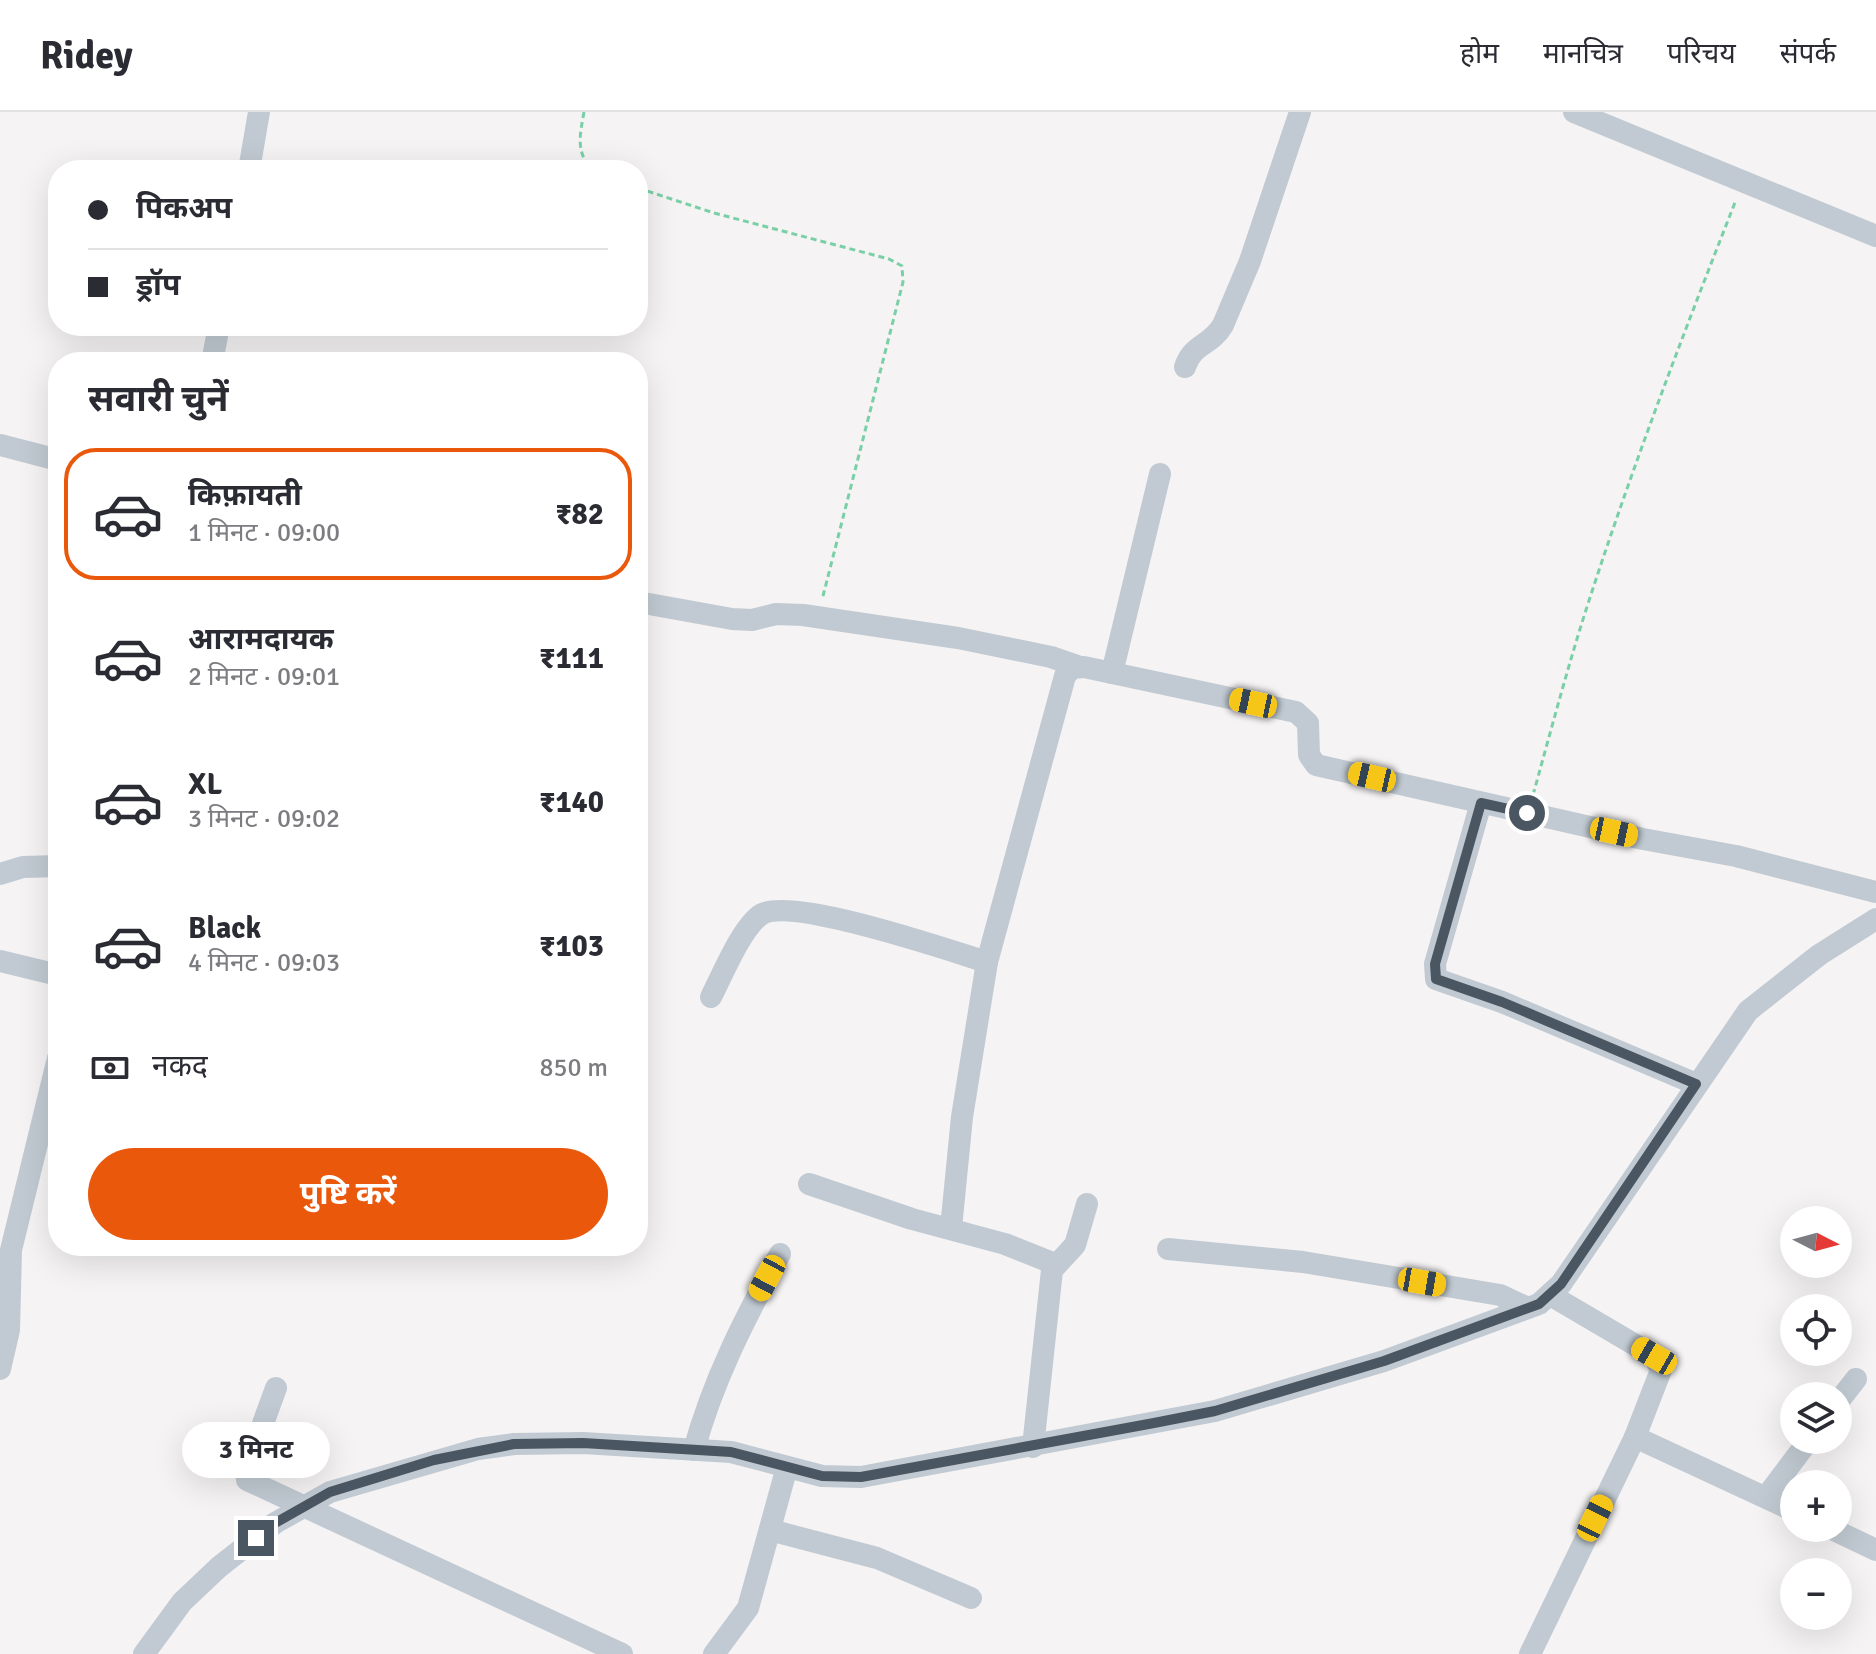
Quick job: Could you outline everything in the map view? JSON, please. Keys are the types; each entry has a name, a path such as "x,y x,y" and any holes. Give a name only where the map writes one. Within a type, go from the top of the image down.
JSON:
{"street":[{"path":"251,160 259,112"},
{"path":"1185,367 1189,354 1218,335 1223,325 1250,261 1300,112"},
{"path":"1574,112 1876,236"},
{"path":"0,445 48,457"},
{"path":"1112,673 1160,474"},
{"path":"648,604 732,619 752,620 787,614 958,638 1296,712 1308,723 1309,755 1316,765 1736,856 1876,892"},
{"path":"951,1228 962,1117 987,962 1065,676 1077,666"},
{"path":"1481,803 1435,964 1436,979 1502,1002 1696,1084"},
{"path":"0,874 23,867 48,866"},
{"path":"711,997 748,929 762,914 776,911 828,916 987,962"},
{"path":"144,1654 182,1602 219,1567 275,1523 330,1492 478,1449 514,1444 583,1443 731,1452 822,1476 861,1477 1215,1411 1384,1361 1528,1308 1552,1296 1748,1011 1764,996 1876,919"},
{"path":"0,961 48,973"},
{"path":"0,1369 9,1330 11,1250 48,1099"},
{"path":"809,1184 912,1219 1023,1250 1055,1264"},
{"path":"1033,1447 1048,1291 1055,1264 1075,1245 1087,1204"},
{"path":"1168,1249 1318,1264 1500,1295 1528,1308"},
{"path":"694,1450 716,1382 741,1325 780,1254"},
{"path":"1530,1654 1635,1437 1660,1378 1660,1362 1654,1356 1552,1296"},
{"path":"1852,1384 1856,1379"},
{"path":"276,1388 245,1477 251,1484 622,1654"},
{"path":"1635,1437 1780,1504"},
{"path":"1766,1497 1798,1454"},
{"path":"714,1654 748,1608 787,1467"},
{"path":"770,1530 877,1558 971,1598"},
{"path":"1852,1539 1876,1550"}],"path":[{"path":"584,112 580,148 585,160"},
{"path":"1527,813 1584,616 1623,499 1660,394 1743,182"},
{"path":"648,191 714,213 889,259 902,266 903,282 817,617"}],"route":[{"path":"256,1538 275,1523 330,1492 434,1460 514,1444 583,1443 731,1452 822,1476 861,1477 914,1469 1215,1411 1384,1361 1539,1304 1552,1296 1561,1284 1696,1084 1502,1002 1436,979 1435,964 1481,803 1527,813"}]}
